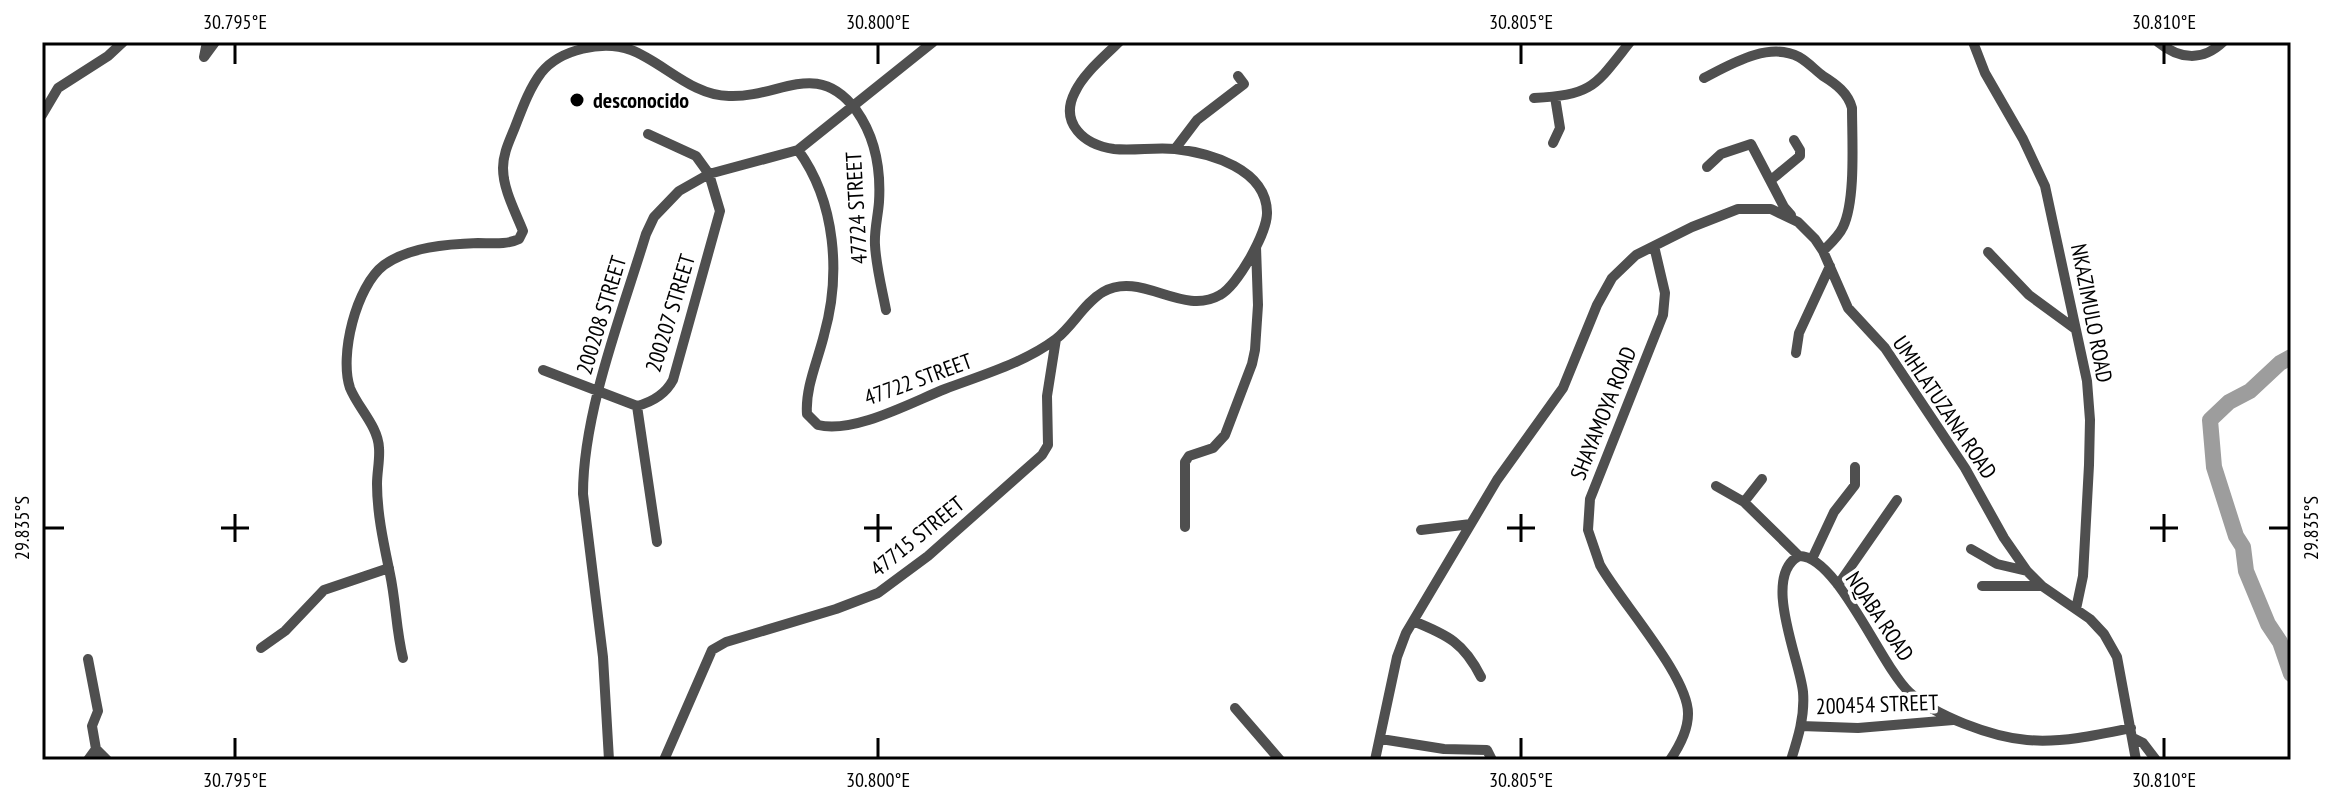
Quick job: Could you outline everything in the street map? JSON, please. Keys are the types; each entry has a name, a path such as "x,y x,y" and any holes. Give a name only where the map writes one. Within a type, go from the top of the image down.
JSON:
{"street":[{"path":"42,115 58,88 108,56 123,42"},
{"path":"207,42 204,57 215,42"},
{"name":"200208 STREET","path":"609,760 603,657 583,494 586,444 598,393 646,234 654,217 679,191 709,174 798,150 933,42"},
{"path":"1119,42 1073,93 1069,117 1073,127 1088,140 1113,149 1175,149 1231,165 1255,181 1267,211 1258,242 1258,305 1252,364 1225,435 1213,448 1189,456 1185,462 1185,527"},
{"path":"1534,98 1574,95 1596,82 1630,42"},
{"name":"NKAZIMULO ROAD","path":"1973,42 1985,73 2023,139 2045,186 2087,381 2090,420 2083,576 2076,609"},
{"path":"2158,42 2170,51 2188,56 2208,53 2223,42"},
{"path":"403,658 396,632 378,507 378,441 351,390 347,376 349,341 360,296 372,276 396,259 419,250 450,245 509,243 519,239 523,231 504,179 504,154 525,101 542,72 587,48 631,50 674,75 727,97 804,82 819,82 838,91 854,108"},
{"path":"1704,78 1752,56 1783,52 1803,59 1850,100 1851,166 1847,214 1842,231 1823,251"},
{"path":"1175,149 1197,120 1244,84 1238,76"},
{"path":"1553,143 1560,128 1555,97"},
{"name":"47724 STREET","path":"854,108 872,137 876,156 879,200 875,243 886,310"},
{"path":"648,134 696,156 709,174"},
{"path":"1771,180 1800,156 1800,149 1794,140"},
{"path":"1707,167 1721,154 1751,144 1784,207 1798,222"},
{"name":"47722 STREET","path":"798,150 821,191 834,274 833,305 806,409 810,420 827,427 873,418 989,374 1056,339 1098,296 1114,287 1135,286 1188,300 1210,300 1231,287 1258,242"},
{"name":"200207 STREET","path":"637,406 657,398 673,380 719,217 719,204 709,174"},
{"name":"UMHLATUZANA ROAD","path":"1375,760 1397,657 1413,621 1520,446 1563,388 1608,282 1625,264 1654,246 1703,222 1744,208 1771,209 1798,222 1823,251 1848,308 1885,348 1965,468 2004,538 2027,571 2042,586 2097,626 2114,650 2136,760"},
{"name":"SHAYAMOYA ROAD","path":"1654,246 1664,282 1663,315 1594,489 1588,521 1594,550 1605,573 1669,666 1684,695 1688,714 1681,742 1670,760"},
{"path":"1988,252 2029,295 2074,328"},
{"path":"1796,353 1799,333 1830,266"},
{"name":"47715 STREET","path":"664,760 712,650 726,642 823,614 878,593 928,556 1042,455 1048,445 1047,396 1056,339"},
{"path":"543,370 637,406 657,542"},
{"path":"1716,486 1744,502 1799,556 1812,559 1834,512 1855,485 1855,467"},
{"path":"1744,502 1762,479"},
{"path":"1838,585 1897,500"},
{"path":"1421,530 1471,524"},
{"path":"1971,549 1997,564 2027,571"},
{"path":"1791,760 1801,726 1802,683 1782,598 1787,567 1799,556"},
{"name":"NQABA ROAD","path":"1812,559 1838,585 1901,683 1933,710 1955,720 2028,740 2132,733"},
{"path":"261,648 285,631 324,590 389,568"},
{"path":"1982,586 2042,586"},
{"path":"1413,621 1454,640 1466,651 1481,677"},
{"path":"88,659 98,711 92,726 96,749 107,760"},
{"path":"1235,708 1280,760"},
{"name":"200454 STREET","path":"1801,726 1858,728 1955,720"},
{"path":"2132,733 2156,760"},
{"path":"1381,739 1444,749 1481,749 1490,752 1492,760"},
{"path":"88,760 96,749"}],"waterway":[{"path":"2291,357 2280,363 2250,391 2229,402 2210,420 2214,467 2236,536 2243,547 2246,571 2268,624 2280,642 2291,674"}],"place":[{"name":"desconocido","path":"577,100"}]}
